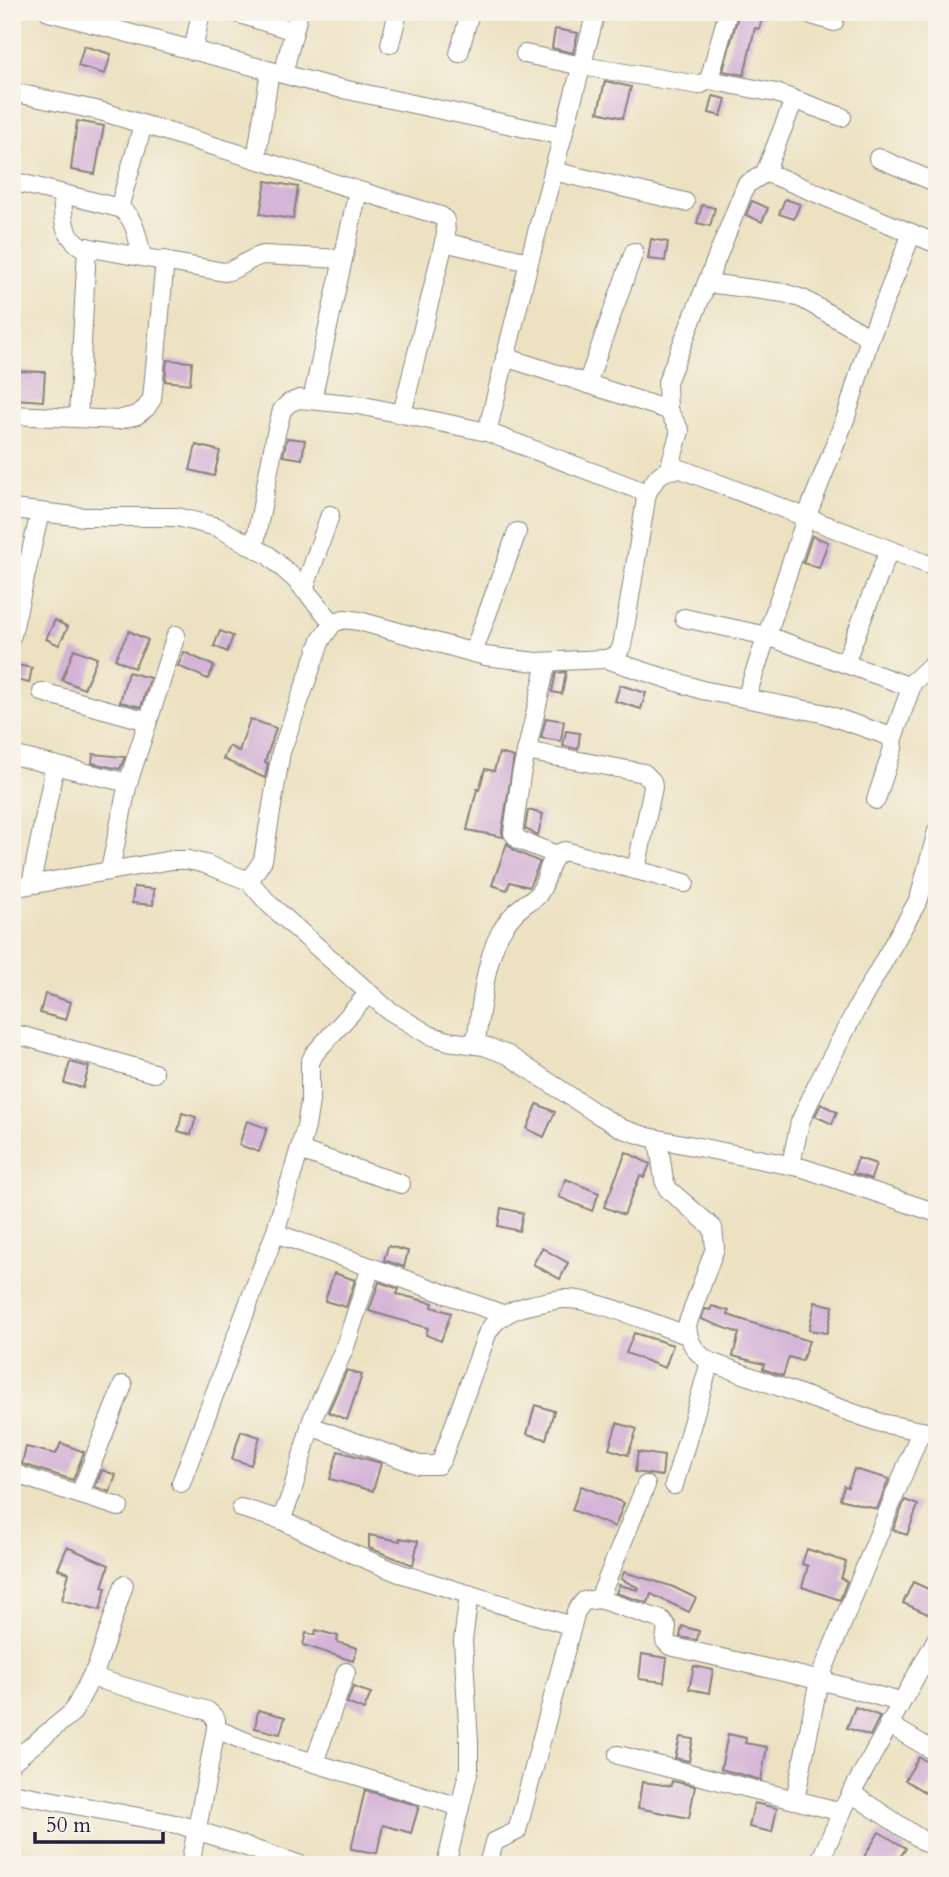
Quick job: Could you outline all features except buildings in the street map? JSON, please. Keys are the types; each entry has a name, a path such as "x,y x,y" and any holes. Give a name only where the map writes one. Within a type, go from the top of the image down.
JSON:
{"street":[{"path":"49,12 276,73 563,136"},
{"path":"193,51 201,12"},
{"path":"233,12 294,31"},
{"path":"256,159 276,73 299,12"},
{"path":"390,44 398,12"},
{"path":"459,53 470,12"},
{"path":"487,432 596,12"},
{"path":"525,54 582,66 705,84 709,80 728,12"},
{"path":"802,12 834,22"},
{"path":"709,80 776,93 842,117"},
{"path":"12,92 100,111 441,216 446,225 444,242 402,414"},
{"path":"669,469 680,431 668,410 667,382 746,186 765,173 794,100"},
{"path":"119,208 143,125"},
{"path":"878,158 937,183"},
{"path":"553,171 685,202"},
{"path":"765,173 937,244"},
{"path":"12,181 126,212 134,222 142,256"},
{"path":"312,400 358,191"},
{"path":"62,194 65,229 69,237 80,246 224,272 233,271 253,257 263,255 343,260"},
{"path":"746,698 806,518 846,417 869,341 912,233"},
{"path":"444,242 529,262"},
{"path":"78,418 86,247"},
{"path":"587,384 634,252"},
{"path":"12,415 127,419 146,408 152,399 165,260"},
{"path":"707,283 794,296 862,333 869,341"},
{"path":"505,357 668,410"},
{"path":"254,548 282,410 289,402 299,399 359,405 487,432 647,493"},
{"path":"249,881 263,860 286,734 321,640 333,623 344,619 359,621 473,653 517,661 606,659 617,655 622,646 647,493 659,473 669,469 681,469 937,568"},
{"path":"12,509 84,517 177,517 217,527 268,555 333,623"},
{"path":"12,635 40,512"},
{"path":"304,590 330,515"},
{"path":"473,653 517,532"},
{"path":"845,663 889,550"},
{"path":"684,618 767,636 911,687"},
{"path":"110,870 128,783 176,635"},
{"path":"606,659 702,690 822,713 889,736 893,748 876,800"},
{"path":"892,741 917,676 937,660"},
{"path":"547,662 526,751 513,833 519,840 557,855"},
{"path":"42,692 148,721"},
{"path":"526,751 644,773 650,777 653,787 636,870"},
{"path":"12,755 128,783"},
{"path":"55,765 17,888 172,859 188,859 249,881 269,904 387,1009 429,1035 508,1055 623,1129 658,1139 791,1164 937,1213"},
{"path":"791,1164 800,1122 817,1085 919,899 937,831"},
{"path":"475,1045 491,957 497,939 522,905 538,896 557,855 564,851 685,883"},
{"path":"181,1483 275,1233 310,1101 310,1063 314,1054 369,993"},
{"path":"12,1033 153,1073"},
{"path":"658,1139 664,1180 668,1189 713,1227 715,1248 687,1325 687,1335 700,1356 710,1362 881,1423 929,1432 819,1680 794,1800"},
{"path":"299,1150 401,1184"},
{"path":"275,1233 505,1315"},
{"path":"281,1520 292,1492 310,1426 345,1347 371,1267"},
{"path":"310,1426 418,1465 438,1465 487,1334 492,1324 505,1315 536,1304 563,1299 578,1300 687,1335"},
{"path":"674,1485 710,1362"},
{"path":"80,1494 123,1385"},
{"path":"12,1473 119,1507"},
{"path":"599,1599 646,1485"},
{"path":"241,1508 281,1520 399,1573 572,1626"},
{"path":"12,1762 73,1712 91,1677 124,1585"},
{"path":"446,1865 469,1769 463,1642 469,1594"},
{"path":"488,1865 494,1842 517,1831 576,1611 584,1601 599,1599 662,1620 667,1627 665,1642 670,1646 819,1680 900,1702"},
{"path":"818,1865 851,1793 937,1638"},
{"path":"314,1763 346,1672"},
{"path":"91,1677 208,1711 216,1718 190,1865"},
{"path":"888,1724 937,1753"},
{"path":"216,1729 252,1744 460,1807"},
{"path":"618,1755 842,1812"},
{"path":"12,1793 181,1825 301,1865"},
{"path":"851,1793 937,1850"}]}
